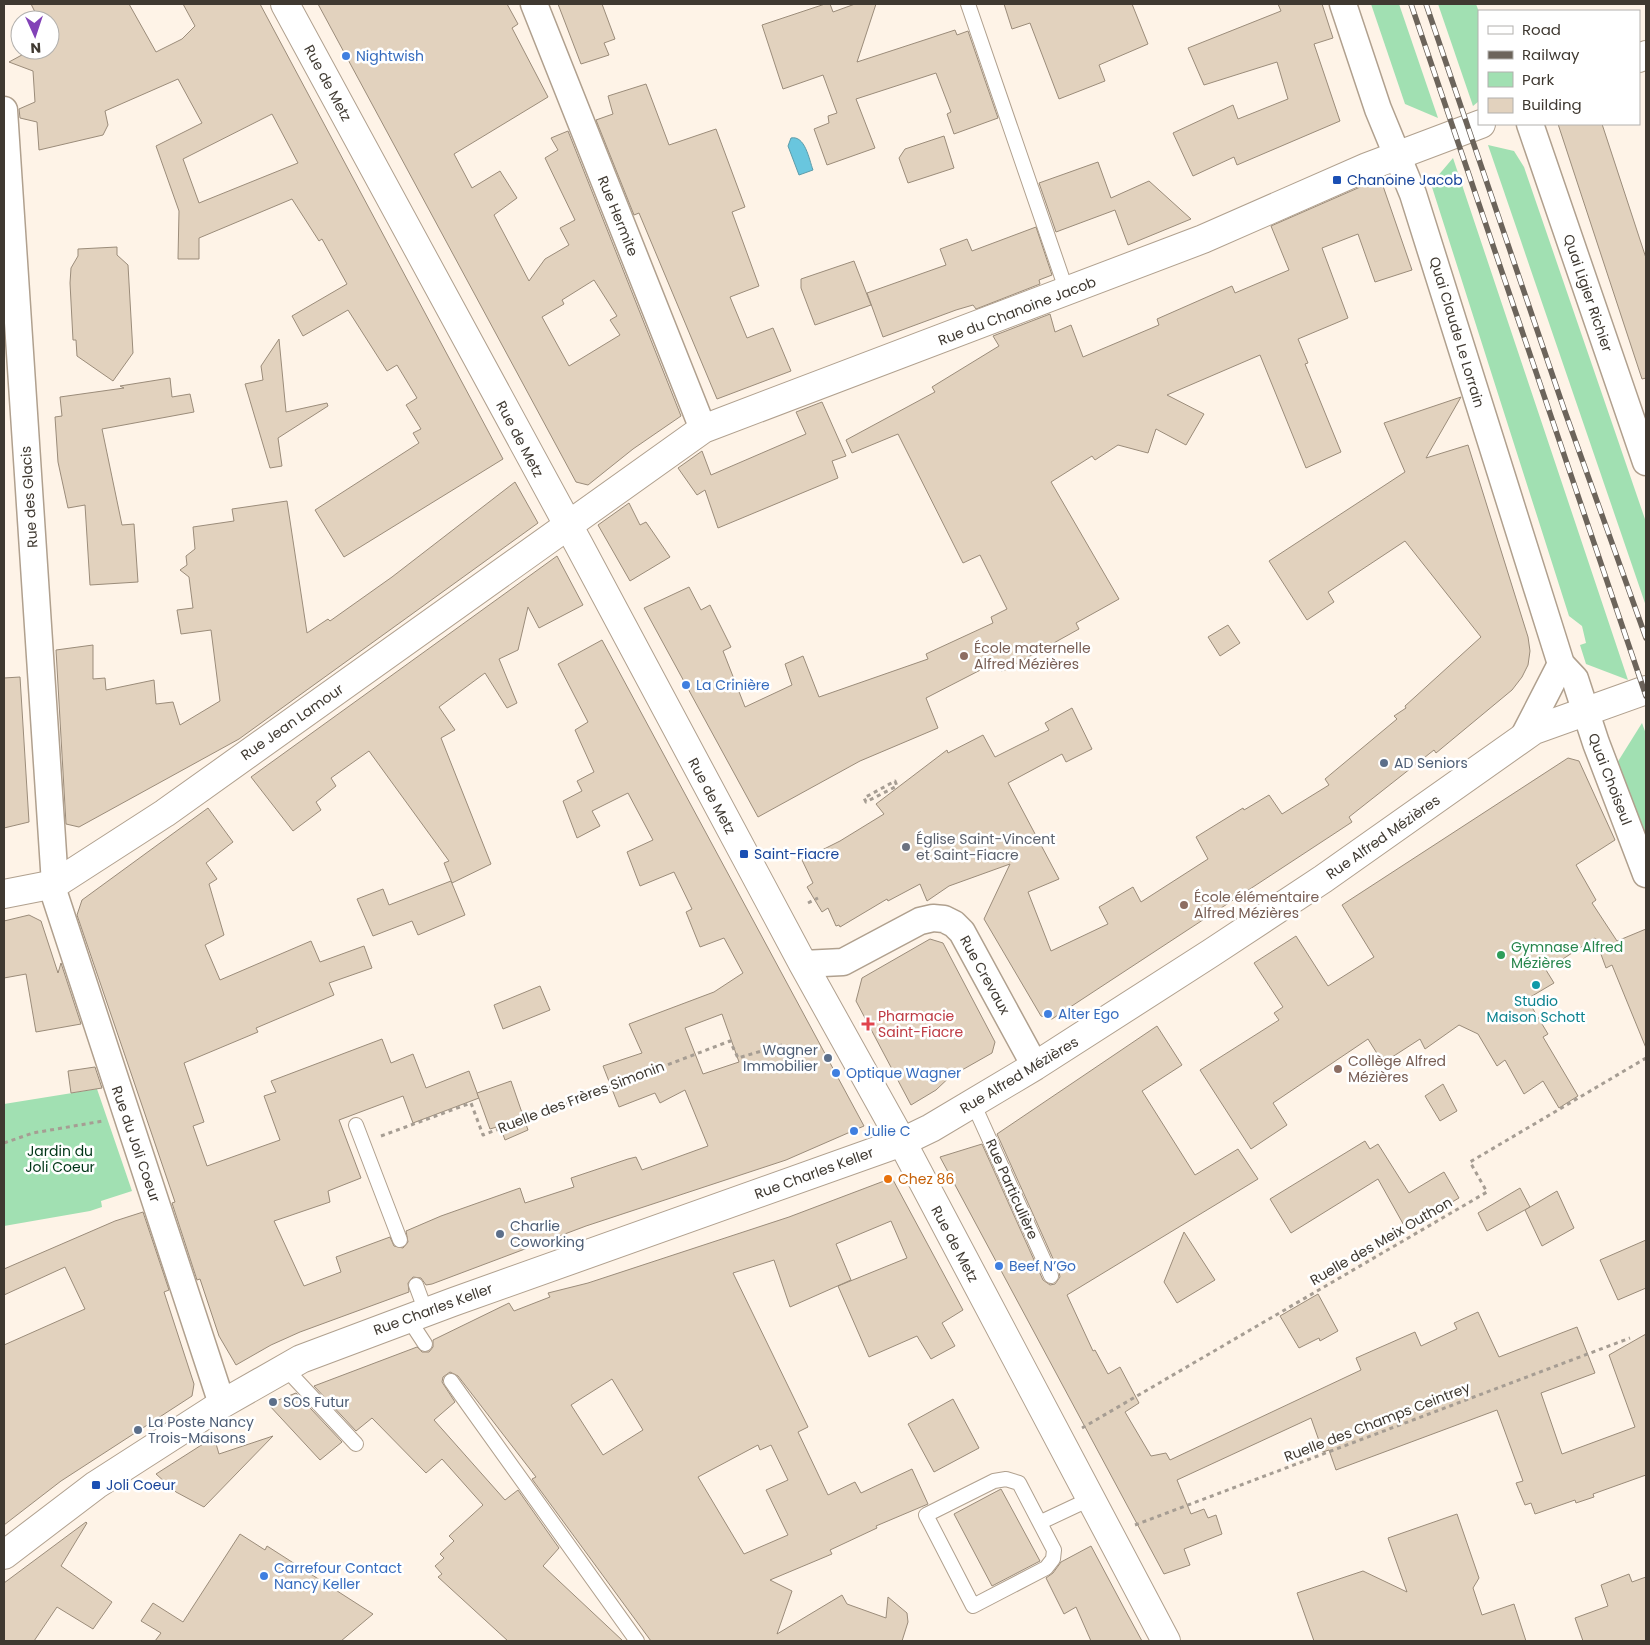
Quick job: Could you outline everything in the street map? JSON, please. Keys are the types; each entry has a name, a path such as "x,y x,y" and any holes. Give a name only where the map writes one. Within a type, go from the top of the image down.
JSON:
{"main road":[{"name":"Rue de Metz","path":"285,4 568,524 803,964 902,1142 1166,1641"},
{"name":"Rue du Chanoine Jacob","path":"568,524 703,429 1203,239 1397,155 1478,125"},
{"name":"Rue Jean Lamour","path":"4,894 55,884 165,813 540,546 568,524"},
{"name":"Rue Alfred Mézières","path":"902,1142 1035,1066 1323,879 1524,736 1534,730 1646,690"},
{"name":"Rue Charles Keller","path":"4,1555 96,1486 222,1404 311,1355 417,1315 902,1142"}],"street":[{"name":"Rue Hermite","path":"534,4 703,429"},
{"name":"Quai Claude Le Lorrain","path":"1343,4 1378,109 1413,194 1561,664 1575,679 1585,711"},
{"name":"Rue des Glacis","path":"4,110 55,884"},
{"name":"Quai Ligier Richier","path":"1530,125 1646,462"},
{"path":"1524,736 1561,664"},
{"name":"Quai Choiseul","path":"1585,711 1646,874"},
{"name":"Rue du Joli Coeur","path":"55,884 54,893 60,915 222,1404"},
{"name":"Rue Crevaux","path":"803,964 843,962 920,921 944,919 954,924 962,932 1035,1066"}],"lane":[{"path":"968,4 1067,292"},
{"name":"Rue Particulière","path":"973,1103 1051,1276"},
{"path":"356,1125 400,1240"},
{"path":"416,1285 417,1315 425,1344"},
{"path":"285,1368 356,1444"},
{"path":"451,1381 637,1641"},
{"path":"1006,1479 1019,1483 1040,1522 1054,1550 1053,1559 1046,1568 973,1606 926,1515 994,1481 1006,1479"},
{"path":"1040,1522 1090,1499"}],"path":[{"path":"895,781 897,786 888,792 866,802 864,798 895,781"},
{"path":"808,903 818,898"},
{"name":"Ruelle des Frères Simonin","path":"363,1142 471,1103 483,1134 730,1041 738,1058 782,1045"},
{"name":"Ruelle des Meix Outhon","path":"1079,1430 1487,1192 1470,1162 1646,1058"},
{"path":"4,1143 33,1133 107,1120"},
{"name":"Ruelle des Champs Ceintrey","path":"1131,1527 1630,1338"}],"green space":[{"path":"1371,4 1399,4 1438,118 1405,104"},
{"path":"1438,4 1476,4 1478,10 1478,102 1473,106"},
{"path":"1488,145 1514,151 1524,167 1646,522 1646,606"},
{"path":"1453,158 1628,680 1586,664 1580,645 1586,643 1582,626 1569,616 1431,184"},
{"path":"1642,723 1646,734 1646,842 1617,763"},
{"name":"Jardin du Joli Coeur","path":"97,1089 132,1191 101,1201 102,1207 90,1211 4,1226 4,1104"}],"water":[{"path":"791,138 800,140 803,144 813,170 799,175 788,146"}],"building":[{"path":"31,4 129,4 156,52 182,39 195,26 183,4 260,4 503,459 344,557 315,510 419,443 413,433 421,429 406,405 417,398 397,365 387,371 348,310 303,336 292,316 347,284 322,239 319,241 292,199 199,238 199,259 178,259 179,211 156,146 202,123 178,79 105,111 108,125 103,135 39,150 37,122 20,118 19,109 35,102 33,71 9,62 13,60 60,60 60,10 34,10","holes":["272,114 298,163 199,203 183,159"]},
{"path":"318,4 507,4 518,24 512,28 548,97 454,154 472,188 500,171 517,198 494,215 529,281 545,259 569,245 560,228 575,220 545,158 558,150 551,138 568,131 681,416 633,449 588,485 576,482","holes":["594,280 617,316 610,320 620,335 569,366 542,317 564,304 562,300"]},
{"path":"558,4 602,4 615,39 604,43 609,55 581,64"},
{"path":"830,4 833,12 855,4 876,4 857,62 955,30 957,35 968,31 998,118 954,134 947,114 951,112 936,73 856,99 875,148 827,165 814,129 829,123 828,116 837,113 823,75 783,89 762,25"},
{"path":"1004,4 1132,4 1148,44 1099,65 1105,81 1059,99 1030,23 1012,29"},
{"path":"1278,4 1322,4 1333,38 1314,44 1340,121 1237,165 1234,157 1193,176 1173,133 1233,105 1238,119 1288,99 1277,62 1204,85 1188,48 1281,11"},
{"path":"646,84 669,145 716,129 745,207 732,212 759,286 730,297 747,338 773,328 791,371 717,399 639,213 634,215 596,120 613,114 608,96"},
{"path":"1558,125 1602,125 1646,258 1646,378 1642,379"},
{"path":"944,136 954,168 908,183 899,158 905,149"},
{"path":"1098,162 1111,198 1149,181 1191,219 1128,245 1115,210 1056,232 1039,183"},
{"path":"1374,181 1383,186 1412,270 1375,282 1358,234 1322,248 1348,318 1298,339 1308,363 1305,364 1341,452 1306,468 1260,355 1167,395 1204,414 1186,445 1156,429 1148,453 1118,445 1095,460 1092,456 1051,482 1119,599 1076,623 1079,629 1005,670 1001,671 996,662 926,698 938,728 860,761 758,817 644,608 689,587 701,610 710,605 731,647 723,651 745,707 792,685 785,664 803,656 819,697 928,659 926,654 993,623 991,617 1007,609 980,555 963,563 898,434 852,453 846,440 935,392 932,387 999,346 993,336 1050,314 1055,332 1071,325 1083,357 1159,325 1157,319 1232,286 1235,293 1289,270 1271,226"},
{"path":"1036,227 1052,275 1039,280 1040,284 976,309 973,305 956,310 883,337 867,293 946,265 940,249 967,239 972,251"},
{"path":"117,247 117,255 128,265 133,353 113,381 77,356 76,340 73,340 70,283 71,268 78,256 78,249"},
{"path":"854,261 871,305 815,325 801,288 801,279"},
{"path":"279,339 286,412 327,403 328,406 278,438 282,466 270,468 245,384 263,380 261,366"},
{"path":"170,378 172,397 190,394 194,412 102,429 122,525 134,524 138,582 90,585 85,505 68,508 58,462 55,417 62,416 60,397 124,388 120,386"},
{"path":"1461,397 1426,458 1468,445 1528,637 1530,651 1528,665 1512,690 1436,753 1434,750 1349,817 1352,822 1052,1019 1041,1016 984,919 1010,864 949,886 927,901 920,884 888,901 887,899 840,927 839,925 836,926 828,908 822,912 807,887 813,883 802,860 840,841 884,814 876,804 947,750 948,753 983,735 995,757 1049,730 1045,723 1072,708 1092,749 1066,762 1062,754 1008,783 1059,879 1028,892 1051,951 1108,924 1099,907 1133,887 1141,902 1208,859 1196,837 1243,808 1244,810 1269,795 1282,814 1329,785 1325,779 1397,719 1394,716 1406,708 1405,706 1481,637 1405,541 1328,592 1334,602 1307,620 1269,561 1405,472 1384,423"},
{"path":"822,402 846,456 832,461 838,478 718,528 705,490 697,495 678,468 702,451 711,475 806,434 796,412"},
{"path":"515,482 538,523 239,739 79,827 66,824 56,650 93,645 93,679 105,678 106,690 154,680 156,704 173,702 180,725 220,701 211,630 181,634 177,610 193,608 189,577 180,570 187,565 186,556 195,549 193,527 234,521 232,509 287,501 307,633 328,619 330,621 392,577"},
{"path":"629,503 640,525 646,522 670,557 630,581 598,525"},
{"path":"557,556 583,605 539,628 528,607 518,650 499,659 517,703 507,708 485,673 439,707 455,730 441,738 491,864 452,883 444,863 449,861 369,751 331,778 336,786 316,802 321,810 293,831 251,777"},
{"path":"1228,625 1240,643 1220,656 1208,637"},
{"path":"602,640 864,1126 786,1160 586,1226 432,1284 426,1285 421,1278 413,1277 408,1283 409,1292 300,1332 271,1345 236,1365 219,1336 200,1279 197,1280 172,1203 175,1202 77,915 82,900 208,808 233,842 206,863 217,879 209,884 224,935 205,945 220,980 311,941 320,962 364,946 372,968 329,983 334,995 256,1028 258,1032 184,1063 204,1122 193,1126 207,1166 280,1140 264,1096 276,1092 271,1081 382,1039 391,1063 413,1054 426,1088 469,1071 479,1098 413,1123 403,1096 339,1120 361,1178 328,1191 330,1202 274,1221 304,1286 341,1272 336,1257 390,1237 394,1246 403,1248 408,1242 406,1231 441,1216 520,1188 525,1203 574,1187 571,1178 628,1159 636,1157 642,1170 708,1146 685,1090 660,1103 655,1093 619,1107 603,1066 642,1053 629,1024 714,992 743,973 724,938 700,947 686,912 692,909 674,872 640,886 627,852 653,840 628,793 592,811 600,826 577,838 563,801 582,791 577,781 594,772 575,730 588,722 558,664","holes":["722,1014 739,1062 703,1074 685,1028"]},
{"path":"20,677 29,822 4,828 4,678"},
{"path":"1568,758 1579,761 1615,840 1576,865 1596,900 1592,903 1617,941 1646,929 1646,1048 1612,965 1606,968 1595,938 1546,970 1554,983 1527,999 1548,1034 1543,1037 1578,1096 1559,1108 1543,1081 1524,1094 1505,1060 1497,1066 1478,1034 1459,1025 1425,1049 1420,1039 1383,1063 1368,1039 1273,1103 1287,1125 1251,1149 1200,1070 1279,1020 1274,1013 1283,1007 1254,963 1296,936 1328,986 1374,957 1342,905"},
{"path":"451,881 465,915 418,935 412,921 373,936 357,899 383,889 389,905"},
{"path":"29,915 41,921 58,973 61,963 81,1024 36,1032 26,974 4,978 4,921"},
{"path":"930,939 943,943 995,1042 992,1053 962,1070 957,1070 936,1090 911,1105 856,1001 862,978"},
{"path":"540,986 550,1010 503,1029 494,1005"},
{"path":"1157,1026 1182,1065 1142,1091 1195,1175 1238,1149 1258,1179 1067,1295 1093,1351 1095,1350 1108,1374 1120,1367 1139,1403 1125,1412 1151,1456 1166,1453 1170,1460 1361,1370 1356,1358 1415,1332 1421,1346 1457,1329 1454,1323 1478,1312 1499,1357 1577,1327 1595,1373 1541,1393 1562,1454 1635,1427 1609,1355 1646,1334 1646,1475 1593,1494 1594,1497 1576,1503 1575,1500 1535,1514 1531,1503 1525,1505 1516,1483 1523,1481 1497,1410 1336,1470 1329,1450 1323,1452 1311,1418 1177,1480 1191,1514 1204,1509 1208,1518 1216,1515 1222,1534 1184,1549 1190,1565 1164,1574 940,1157 982,1144 1043,1280 1050,1285 1055,1284 1060,1277 1059,1272 997,1134"},
{"path":"95,1067 102,1088 71,1093 68,1071"},
{"path":"511,1081 528,1130 505,1140 500,1126 490,1129 477,1093"},
{"path":"1443,1084 1457,1111 1440,1121 1425,1096"},
{"path":"1365,1141 1370,1149 1378,1144 1409,1193 1444,1172 1459,1198 1406,1229 1378,1179 1291,1233 1270,1199"},
{"path":"892,1178 963,1310 942,1323 955,1346 931,1359 917,1336 869,1357 838,1286 907,1258 891,1221 836,1244 851,1280 790,1307 774,1260 733,1273 808,1427 798,1432 828,1495 855,1482 861,1493 912,1469 928,1504 876,1526 877,1528 830,1550 832,1554 770,1580 792,1591 777,1634 842,1595 847,1604 886,1618 888,1597 907,1613 908,1622 902,1641 651,1641 532,1479 536,1477 458,1376 450,1372 443,1377 442,1382 455,1402 434,1420 505,1500 518,1490 559,1548 543,1566 623,1641 508,1641 438,1577 442,1574 435,1566 444,1558 440,1554 454,1541 449,1536 483,1505 442,1459 426,1473 372,1418 356,1431 314,1386 417,1347 422,1352 429,1352 433,1347 433,1340 509,1303 514,1311 550,1297 548,1293 588,1283 789,1217","holes":["612,1379 643,1430 603,1455 571,1405","758,1445 760,1450 771,1445 788,1480 766,1490 788,1535 744,1554 698,1477"]},
{"path":"1520,1188 1530,1207 1487,1231 1478,1213"},
{"path":"1557,1191 1574,1228 1542,1246 1525,1210"},
{"path":"143,1212 169,1290 164,1292 194,1384 192,1396 61,1481 4,1525 4,1345 85,1309 65,1267 4,1295 4,1269 115,1221"},
{"path":"1184,1232 1215,1280 1177,1303 1164,1282"},
{"path":"1646,1240 1646,1288 1618,1300 1600,1260"},
{"path":"1318,1294 1338,1331 1320,1341 1319,1338 1299,1348 1280,1316"},
{"path":"296,1393 342,1442 320,1460 268,1404"},
{"path":"953,1399 979,1448 934,1472 908,1424"},
{"path":"273,1436 204,1507 176,1492 156,1474 214,1437 219,1454"},
{"path":"1001,1489 1040,1561 992,1586 954,1514"},
{"path":"1457,1514 1479,1578 1473,1588 1482,1615 1514,1604 1526,1641 1314,1641 1297,1593 1363,1571 1407,1592 1388,1538"},
{"path":"86,1522 61,1566 112,1602 93,1629 57,1607 34,1641 4,1641 4,1583"},
{"name":"Carrefour Contact Nancy Keller","path":"240,1534 265,1550 267,1546 373,1614 341,1641 155,1641 161,1633 141,1621 153,1603 183,1622"},
{"path":"1091,1546 1142,1641 1091,1641 1076,1607 1064,1614 1046,1578 1053,1573 1061,1562"},
{"path":"1629,1574 1632,1582 1646,1577 1646,1641 1583,1641 1575,1618 1608,1606 1601,1585"}],"railway":[{"path":"1411,4 1646,696"},
{"path":"1426,4 1564,409 1646,638"}],"place":[{"name":"Nightwish","path":"346,56"},
{"name":"Chanoine Jacob","path":"1337,180"},
{"name":"École maternelle Alfred Mézières","path":"964,656"},
{"name":"La Crinière","path":"686,685"},
{"name":"AD Seniors","path":"1384,763"},
{"name":"Église Saint-Vincent et Saint-Fiacre","path":"906,847"},
{"name":"Saint-Fiacre","path":"744,854"},
{"name":"École élémentaire Alfred Mézières","path":"1184,905"},
{"name":"Gymnase Alfred Mézières","path":"1501,955"},
{"name":"Studio Maison Schott","path":"1536,985"},
{"name":"Alter Ego","path":"1048,1014"},
{"name":"Pharmacie Saint-Fiacre","path":"868,1024"},
{"name":"Wagner Immobilier","path":"828,1058"},
{"name":"Collège Alfred Mézières","path":"1338,1069"},
{"name":"Optique Wagner","path":"836,1073"},
{"name":"Julie C","path":"854,1131"},
{"name":"Chez 86","path":"888,1179"},
{"name":"Charlie Coworking","path":"500,1234"},
{"name":"Beef N’Go","path":"999,1266"},
{"name":"SOS Futur","path":"273,1402"},
{"name":"La Poste Nancy Trois-Maisons","path":"138,1430"},
{"name":"Joli Coeur","path":"96,1485"},
{"name":"Carrefour Contact Nancy Keller","path":"264,1576"}]}
